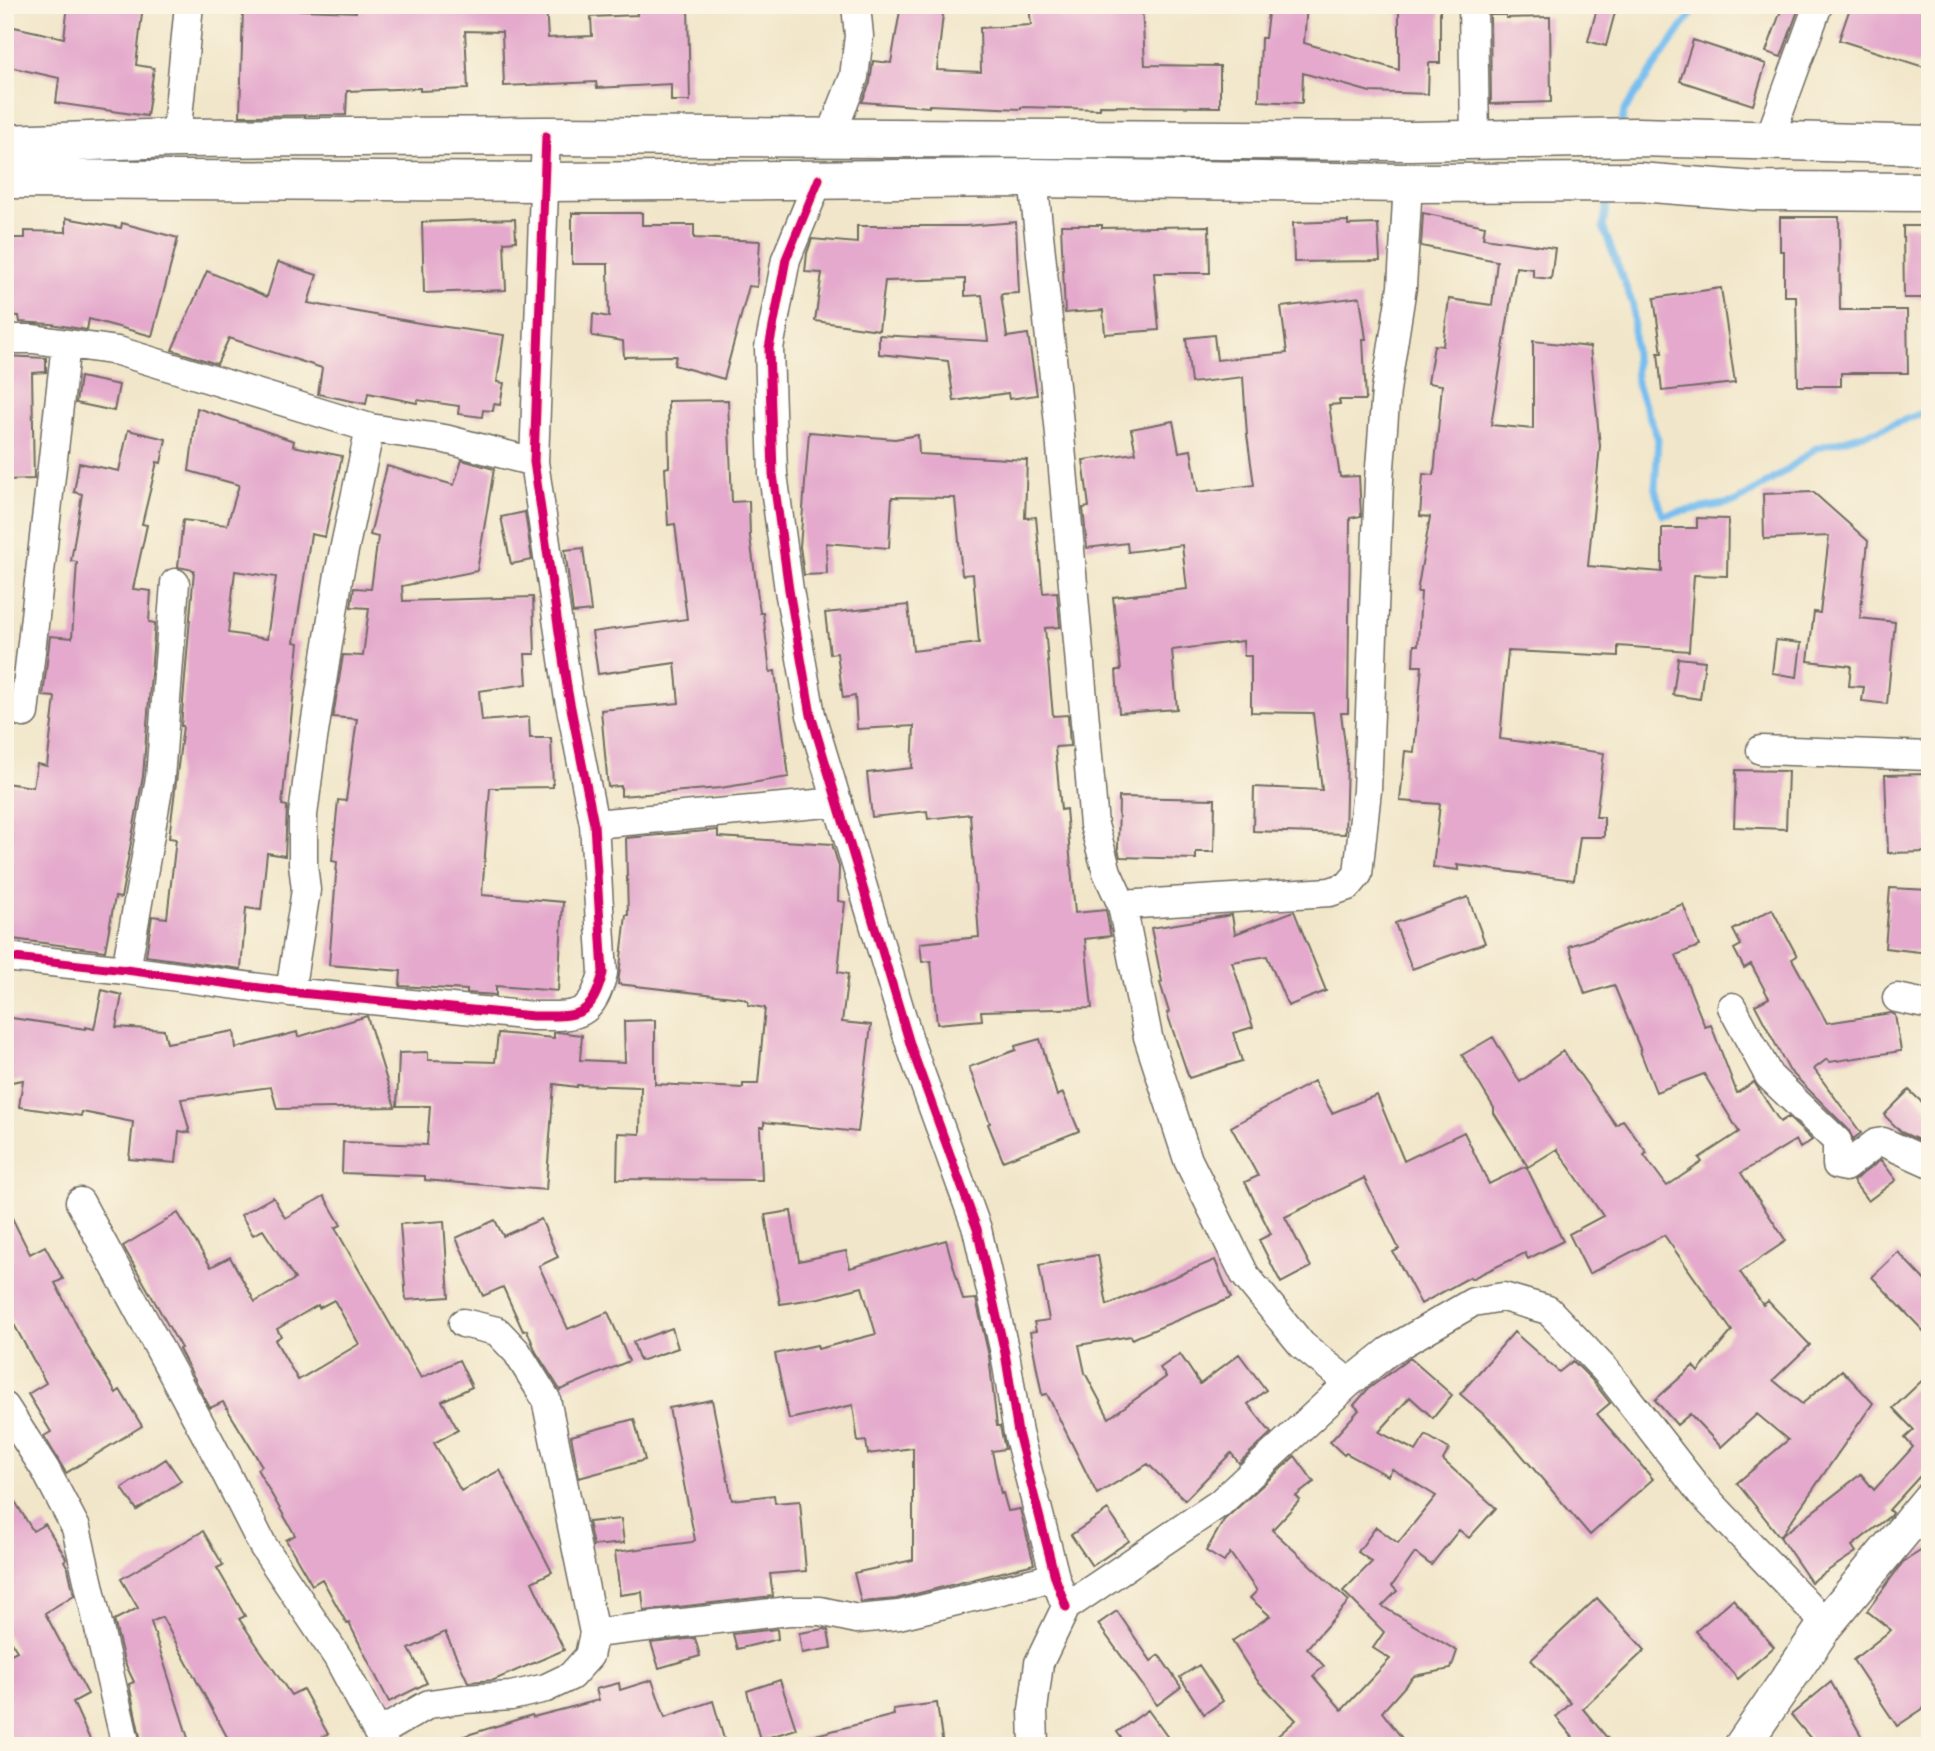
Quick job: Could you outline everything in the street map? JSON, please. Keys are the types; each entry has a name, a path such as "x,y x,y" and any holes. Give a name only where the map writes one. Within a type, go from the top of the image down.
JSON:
{"highway":[{"path":"5,144 176,138 546,136 1369,141 1638,137 1930,145"},
{"path":"5,179 545,182 1033,178 1408,183 1639,182 1755,191 1930,192"}],"street":[{"path":"176,138 189,5"},
{"path":"830,138 854,77 859,36 856,5"},
{"path":"1473,5 1475,139"},
{"path":"1769,140 1818,5"},
{"path":"5,957 290,992 533,1016 569,1016 590,1006 598,994 603,972 594,824 568,693 534,462 546,136"},
{"path":"1033,178 1059,424 1094,825 1107,872 1122,905 1148,1037 1188,1160 1245,1275 1301,1345 1349,1383"},
{"path":"819,179 786,259 769,348 773,474 789,590 811,715 911,1047 977,1229 1005,1353 1018,1433 1055,1577 1066,1607"},
{"path":"1122,905 1329,892 1348,886 1358,874 1367,790 1379,480 1386,390 1402,287 1408,183"},
{"path":"5,339 33,339 118,351 370,428 445,439 534,462"},
{"path":"24,713 66,344"},
{"path":"290,992 306,890 303,815 312,745 339,575 370,428"},
{"path":"126,970 160,778 175,583"},
{"path":"1761,750 1930,756"},
{"path":"594,824 838,802"},
{"path":"1897,998 1930,1004"},
{"path":"1732,1007 1769,1076 1837,1141 1837,1165 1844,1167 1876,1143 1883,1142 1930,1163"},
{"path":"80,1202 263,1546 338,1658 382,1740 429,1704 511,1696 546,1688 571,1676 589,1657 594,1633 547,1399 517,1352 497,1331 463,1324"},
{"path":"1034,1746 1033,1710 1039,1663 1066,1607 1220,1503 1349,1383 1389,1351 1473,1302 1503,1297 1548,1310 1607,1373 1701,1493 1826,1624"},
{"path":"5,1407 45,1469 76,1528 126,1746"},
{"path":"1741,1746 1826,1624 1930,1499"},
{"path":"594,1633 789,1611 820,1611 857,1619 899,1615 1055,1577"}],"building":[{"path":"68,5 143,5 136,65 154,68 147,116 56,103 59,78 5,66 5,25 64,38"},
{"path":"356,5 546,5 548,38 592,36 591,17 637,15 636,5 688,5 690,101 671,101 671,84 597,88 596,82 504,86 502,32 465,31 468,89 347,91 346,115 240,116 243,8 356,12"},
{"path":"901,5 944,5 937,70 981,72 980,28 1031,25 1029,5 1142,5 1145,65 1220,66 1220,107 1100,106 1100,109 1021,109 862,102 870,83 873,61 891,63"},
{"path":"1269,5 1307,5 1304,43 1399,70 1399,5 1440,5 1440,63 1429,63 1428,94 1370,92 1303,73 1302,103 1259,101 1261,38 1265,38"},
{"path":"1598,5 1617,5 1606,46 1588,41"},
{"path":"1783,5 1800,5 1781,57 1766,52"},
{"path":"1851,5 1930,5 1930,69 1839,40"},
{"path":"1490,15 1506,15 1506,18 1550,17 1551,102 1491,104"},
{"path":"1693,40 1766,64 1753,105 1680,81"},
{"path":"572,213 642,213 642,225 694,225 694,238 760,241 757,287 749,286 724,379 674,365 676,356 624,357 623,341 592,336 593,314 609,317 608,264 572,264"},
{"path":"1423,213 1485,226 1483,238 1555,248 1551,279 1533,277 1533,269 1516,267 1491,425 1533,429 1533,341 1590,347 1600,446 1588,566 1662,572 1662,528 1697,528 1697,518 1728,519 1727,576 1694,575 1689,651 1618,646 1618,656 1508,651 1500,739 1604,753 1596,817 1604,817 1604,837 1580,837 1574,880 1457,865 1459,870 1433,867 1440,804 1400,801 1405,751 1414,752 1422,666 1413,666 1414,645 1418,645 1421,592 1417,592 1430,517 1420,516 1423,474 1434,475 1442,385 1428,383 1434,345 1443,346 1449,299 1492,305 1497,261 1421,246"},
{"path":"1780,217 1839,217 1840,310 1907,310 1908,373 1841,373 1841,386 1798,386 1796,296 1784,296 1784,251 1780,251"},
{"path":"66,218 121,228 122,223 178,238 152,336 89,319 87,330 20,322 19,316 5,315 5,238 25,238 25,231 66,232"},
{"path":"515,219 516,241 504,242 506,290 424,293 422,222"},
{"path":"1348,221 1348,225 1378,224 1380,261 1294,262 1293,223"},
{"path":"1016,222 1019,293 1001,294 1007,337 1028,334 1037,395 1009,399 1008,393 954,401 948,361 879,354 879,335 988,341 982,295 965,296 965,279 885,281 879,330 815,321 822,273 805,272 812,239 857,243 857,226 965,226"},
{"path":"1061,225 1102,225 1102,228 1209,226 1210,273 1154,273 1159,330 1105,334 1103,310 1065,313"},
{"path":"1903,226 1930,226 1930,298 1904,298"},
{"path":"278,262 317,275 308,303 504,335 497,382 504,383 500,405 494,404 493,411 483,410 482,417 458,414 459,406 418,400 417,403 368,393 366,404 318,394 322,368 229,338 217,364 172,350 207,271 267,297"},
{"path":"1721,288 1735,383 1662,391 1658,353 1662,353 1654,298"},
{"path":"1360,297 1366,339 1363,339 1366,400 1339,400 1340,404 1329,405 1340,477 1359,476 1361,516 1350,518 1348,713 1341,713 1347,760 1345,834 1253,831 1254,787 1322,790 1313,713 1251,712 1251,656 1244,656 1243,641 1172,650 1177,709 1119,713 1116,670 1121,670 1113,597 1187,589 1182,545 1128,552 1127,543 1087,548 1083,508 1089,507 1083,460 1136,453 1131,429 1173,421 1179,452 1191,450 1198,492 1254,485 1243,377 1191,383 1186,338 1214,335 1217,360 1287,353 1281,307"},
{"path":"5,356 46,358 46,372 32,373 34,479 5,480"},
{"path":"80,377 119,385 114,411 76,403"},
{"path":"728,400 732,502 749,501 750,537 760,613 763,613 770,672 775,671 789,777 720,788 621,796 621,786 608,787 601,710 679,703 675,663 598,674 592,632 687,619 675,524 668,525 665,468 669,467 668,401"},
{"path":"197,408 294,441 293,446 342,456 325,537 311,534 294,642 299,643 282,805 287,806 285,856 267,853 261,910 246,908 241,969 146,956 152,916 167,918 176,839 169,838 183,726 194,570 178,567 183,520 227,525 239,485 189,471","holes":["235,571 276,577 267,639 228,633"]},
{"path":"128,430 166,439 161,463 157,462 142,524 147,525 133,589 151,591 149,622 155,623 143,776 121,898 115,897 105,951 5,938 5,783 33,787 37,764 47,766 55,697 43,696 50,636 72,638 77,562 71,561 82,494 74,492 79,463 119,471"},
{"path":"809,432 895,439 918,435 919,454 1027,460 1025,518 1036,517 1043,593 1057,592 1060,627 1045,628 1053,716 1068,715 1070,746 1055,747 1061,810 1066,809 1075,913 1106,910 1111,936 1085,939 1092,1008 981,1011 982,1020 937,1024 931,961 922,962 920,943 979,937 970,814 928,819 927,811 872,817 867,773 912,768 914,726 857,729 855,696 843,698 837,653 830,654 825,613 908,605 913,651 979,643 973,574 962,575 955,498 892,497 889,548 826,543 827,574 804,575 800,547"},
{"path":"462,460 494,469 477,571 402,586 403,601 533,597 535,654 525,654 527,684 479,691 482,721 529,717 530,738 551,738 553,787 490,788 482,895 563,902 558,991 496,986 496,995 467,993 467,990 400,986 401,971 329,965 337,862 332,861 338,800 346,801 357,719 333,717 343,655 363,656 369,608 351,607 354,588 371,589 378,537 370,535 387,466 454,485"},
{"path":"1813,492 1868,541 1860,618 1895,622 1887,704 1862,701 1864,687 1849,686 1851,666 1808,661 1814,612 1820,613 1829,536 1764,539 1763,494"},
{"path":"525,512 532,560 511,564 501,517"},
{"path":"583,548 591,611 573,613 565,550"},
{"path":"1776,640 1801,643 1797,677 1772,673"},
{"path":"1678,658 1705,661 1700,699 1673,695"},
{"path":"1736,770 1788,771 1786,829 1734,827"},
{"path":"1926,774 1928,852 1888,853 1885,775"},
{"path":"1119,797 1215,799 1214,852 1196,852 1196,859 1120,857"},
{"path":"718,830 718,837 832,844 839,867 838,901 845,902 838,972 848,974 842,1022 871,1025 858,1132 764,1122 764,1127 760,1127 762,1180 617,1179 618,1133 640,1134 641,1087 577,1087 554,1084 546,1190 425,1180 425,1176 342,1173 343,1142 427,1145 430,1106 397,1106 399,1053 428,1052 428,1060 495,1062 498,1033 554,1038 554,1033 558,1032 582,1035 580,1060 625,1062 624,1021 655,1020 655,1084 743,1088 743,1084 758,1084 765,1008 748,1005 748,1001 742,998 618,984 628,915 626,838"},
{"path":"1890,888 1930,890 1928,953 1885,948"},
{"path":"1468,897 1485,943 1412,969 1395,923"},
{"path":"1683,904 1699,946 1676,955 1705,1027 1711,1025 1737,1093 1754,1082 1780,1122 1788,1117 1812,1140 1800,1148 1796,1140 1741,1173 1786,1241 1740,1272 1763,1305 1768,1301 1810,1345 1773,1380 1802,1404 1842,1370 1873,1403 1780,1537 1737,1483 1788,1440 1757,1414 1721,1447 1690,1414 1677,1425 1655,1400 1693,1366 1698,1372 1732,1331 1664,1235 1589,1274 1569,1234 1603,1216 1557,1149 1528,1167 1462,1055 1493,1037 1520,1082 1563,1051 1616,1125 1623,1120 1667,1186 1702,1162 1699,1158 1739,1132 1704,1074 1656,1092 1614,985 1585,994 1569,946"},
{"path":"1772,909 1797,956 1792,959 1827,1023 1891,1013 1895,1015 1901,1051 1830,1062 1827,1059 1814,1069 1861,1133 1853,1139 1848,1129 1789,1070 1755,1005 1769,998 1751,964 1744,968 1734,949 1741,945 1733,930"},
{"path":"1294,911 1326,991 1288,1006 1267,956 1232,962 1253,1027 1233,1033 1242,1061 1189,1078 1167,1013 1169,1012 1160,983 1162,982 1151,928 1232,915 1235,934"},
{"path":"102,990 122,995 116,1027 164,1030 167,1043 234,1031 236,1048 297,1032 298,1037 367,1016 395,1107 277,1109 271,1087 181,1099 190,1133 179,1131 176,1163 129,1159 133,1122 82,1112 81,1116 19,1107 23,1080 5,1083 5,1017 94,1029"},
{"path":"1040,1039 1057,1096 1063,1093 1079,1131 1003,1161 969,1067 1016,1050 1015,1046"},
{"path":"1314,1081 1332,1113 1377,1095 1404,1161 1464,1132 1489,1184 1526,1166 1563,1241 1528,1259 1525,1253 1471,1279 1470,1277 1421,1304 1393,1252 1399,1249 1364,1178 1285,1217 1311,1267 1281,1283 1259,1240 1271,1234 1245,1182 1258,1176 1231,1127"},
{"path":"1909,1090 1930,1110 1930,1132 1921,1141 1901,1132 1884,1115"},
{"path":"1881,1160 1896,1180 1868,1201 1853,1181"},
{"path":"324,1196 341,1225 335,1228 421,1378 459,1360 472,1387 442,1401 458,1430 434,1443 461,1491 500,1470 552,1572 532,1582 564,1650 494,1680 468,1682 445,1632 409,1649 427,1683 389,1702 349,1623 347,1624 322,1579 312,1585 286,1540 295,1535 257,1469 262,1466 223,1402 210,1408 179,1349 181,1348 123,1246 178,1213 211,1267 230,1257 255,1302 295,1279 263,1230 253,1235 241,1215 273,1197 285,1218","holes":["334,1300 359,1344 298,1380 275,1340 281,1336 277,1329 318,1305 319,1308"]},
{"path":"5,1204 30,1254 45,1246 63,1279 55,1283 88,1347 116,1393 120,1390 142,1426 66,1473 44,1436 51,1432 28,1394 46,1383 5,1308"},
{"path":"791,1211 799,1261 846,1251 850,1268 946,1240 963,1300 976,1299 989,1356 997,1426 1000,1426 1005,1449 992,1451 1001,1494 1003,1493 1008,1511 1020,1509 1034,1564 896,1599 861,1602 854,1573 913,1560 913,1448 868,1454 866,1441 858,1442 853,1405 789,1419 775,1354 817,1345 818,1349 876,1334 862,1287 780,1304 765,1215"},
{"path":"541,1219 558,1257 539,1266 568,1329 608,1312 629,1361 560,1390 536,1352 527,1330 523,1331 503,1287 483,1296 456,1238 495,1220 503,1236"},
{"path":"444,1221 449,1297 406,1300 400,1224"},
{"path":"1898,1252 1930,1286 1930,1338 1872,1277"},
{"path":"1098,1255 1107,1305 1215,1260 1231,1298 1132,1339 1131,1336 1079,1345 1085,1373 1109,1418 1166,1377 1160,1368 1180,1354 1200,1384 1239,1354 1266,1390 1248,1404 1271,1433 1239,1463 1231,1453 1185,1500 1148,1464 1097,1494 1047,1394 1042,1395 1030,1332 1036,1331 1034,1322 1049,1320 1039,1265"},
{"path":"672,1328 678,1348 640,1361 633,1342"},
{"path":"1514,1332 1559,1372 1573,1361 1591,1379 1610,1403 1597,1414 1653,1479 1590,1535 1496,1425 1460,1394"},
{"path":"1410,1358 1452,1395 1433,1418 1410,1397 1379,1432 1416,1451 1426,1435 1449,1449 1443,1460 1496,1508 1469,1538 1459,1530 1431,1565 1415,1553 1392,1586 1397,1591 1382,1606 1457,1651 1451,1669 1414,1676 1382,1712 1408,1746 1266,1746 1296,1720 1257,1680 1232,1641 1270,1616 1250,1598 1257,1591 1230,1553 1224,1562 1206,1551 1224,1520 1295,1456 1314,1482 1296,1496 1300,1500 1272,1530 1349,1601 1307,1648 1324,1666 1313,1676 1342,1710 1390,1659 1373,1648 1384,1632 1343,1591 1372,1562 1358,1552 1376,1527 1398,1543 1436,1496 1392,1469 1388,1476 1346,1453 1344,1455 1330,1442 1359,1410 1354,1405 1368,1389"},
{"path":"1930,1373 1930,1465 1889,1510 1892,1513 1890,1516 1852,1546 1856,1552 1811,1582 1780,1537 1861,1474 1874,1490 1913,1447 1905,1438 1914,1430 1893,1408"},
{"path":"712,1400 732,1500 774,1495 775,1503 800,1501 806,1571 770,1574 773,1596 644,1611 642,1592 620,1595 615,1552 695,1540 669,1408"},
{"path":"634,1419 645,1460 579,1478 571,1436"},
{"path":"166,1459 181,1481 137,1510 122,1488"},
{"path":"5,1485 33,1531 45,1524 65,1556 74,1595 45,1613 88,1694 73,1702 93,1746 5,1746 5,1657 17,1651 5,1632"},
{"path":"1108,1510 1129,1541 1092,1566 1071,1535"},
{"path":"621,1519 624,1543 593,1546 588,1522"},
{"path":"203,1531 223,1565 217,1568 245,1616 239,1619 291,1695 303,1689 328,1734 304,1746 232,1746 162,1617 151,1622 188,1738 164,1746 142,1746 129,1684 134,1682 124,1661 114,1620 138,1608 121,1579"},
{"path":"1930,1545 1930,1704 1897,1726 1853,1660 1891,1630 1867,1611 1903,1562"},
{"path":"1597,1598 1645,1650 1583,1709 1614,1746 1580,1746 1556,1717 1571,1703 1531,1660"},
{"path":"1733,1599 1774,1647 1738,1679 1696,1631"},
{"path":"1117,1611 1151,1661 1159,1655 1181,1687 1157,1705 1098,1624"},
{"path":"777,1629 778,1639 737,1649 733,1634"},
{"path":"828,1630 831,1648 802,1653 799,1633"},
{"path":"695,1638 700,1656 659,1668 651,1643"},
{"path":"1199,1665 1223,1701 1204,1714 1180,1677"},
{"path":"652,1680 665,1717 713,1701 726,1746 449,1746 448,1741 532,1715 533,1717 599,1700 596,1689 619,1683 620,1690"},
{"path":"780,1680 796,1729 760,1740 747,1691"},
{"path":"1831,1682 1867,1746 1817,1746 1791,1715"},
{"path":"937,1703 943,1746 801,1746 800,1739 894,1715 893,1709"},
{"path":"1148,1710 1174,1746 1127,1746 1117,1732"}],"waterway":[{"path":"1621,128 1624,111 1700,5"},
{"path":"1609,194 1603,227 1633,305 1636,382 1658,439 1655,489 1663,515 1736,502 1780,475 1816,448 1878,430 1930,410"}],"cycle path":[{"path":"5,957 290,992 533,1016 571,1015 587,1007 593,999 603,973 594,824 568,693 534,462 546,136"},
{"path":"819,179 786,259 769,348 773,474 789,590 811,715 911,1047 977,1229 1005,1353 1018,1433 1055,1577 1066,1607"}]}
